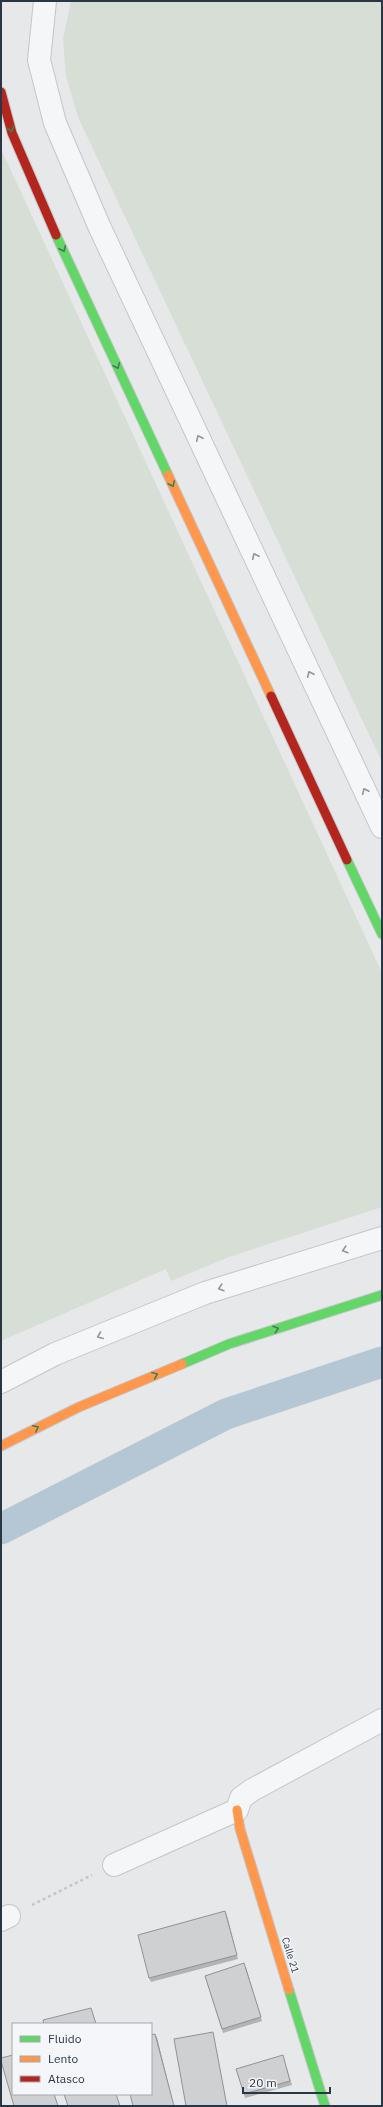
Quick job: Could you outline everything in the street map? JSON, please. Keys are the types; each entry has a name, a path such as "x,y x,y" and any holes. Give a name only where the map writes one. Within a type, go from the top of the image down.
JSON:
{"street":[{"path":"45,1 39,60 55,123 104,235 382,826"},
{"path":"1,92 12,133 60,244 382,934"},
{"path":"1,1382 55,1354 205,1293 382,1238"},
{"path":"1,1446 79,1407 229,1344 382,1295"},
{"path":"114,1865 237,1810 241,1798 252,1790 382,1720"},
{"name":"Calle 21","path":"237,1810 240,1828 325,2106"}],"path":[{"path":"5,1918 114,1865"}],"shaded area":[{"path":"71,1 382,1 382,762 78,117 66,76 63,39"},
{"path":"1,149 382,973 382,1207 229,1257 171,1281 166,1269 1,1341"}],"building":[{"path":"225,1911 237,1955 149,1978 138,1935"},
{"path":"244,1963 261,2017 222,2029 205,1976"},
{"path":"91,2008 96,2023 44,2023 43,2020"},
{"path":"213,2032 227,2106 186,2106 174,2039"},
{"path":"155,2034 174,2106 133,2106 130,2095 152,2095 152,2035"},
{"path":"12,2055 12,2095 54,2095 58,2106 14,2106 1,2058"},
{"path":"283,2055 290,2081 244,2094 236,2069"},
{"path":"64,2095 116,2095 120,2106 68,2106"}],"waterway":[{"path":"1,1529 226,1414 382,1362"}],"traffic: fast":[{"path":"56,235 168,475"},
{"path":"347,860 382,934"},
{"path":"182,1364 229,1344 382,1295"},
{"path":"289,1990 325,2106"}],"traffic: slow":[{"path":"168,475 271,696"},
{"path":"1,1446 79,1407 182,1364"},
{"path":"237,1810 240,1829 289,1990"}],"traffic: jam":[{"path":"1,92 12,133 56,235"},
{"path":"271,696 347,860"}]}
